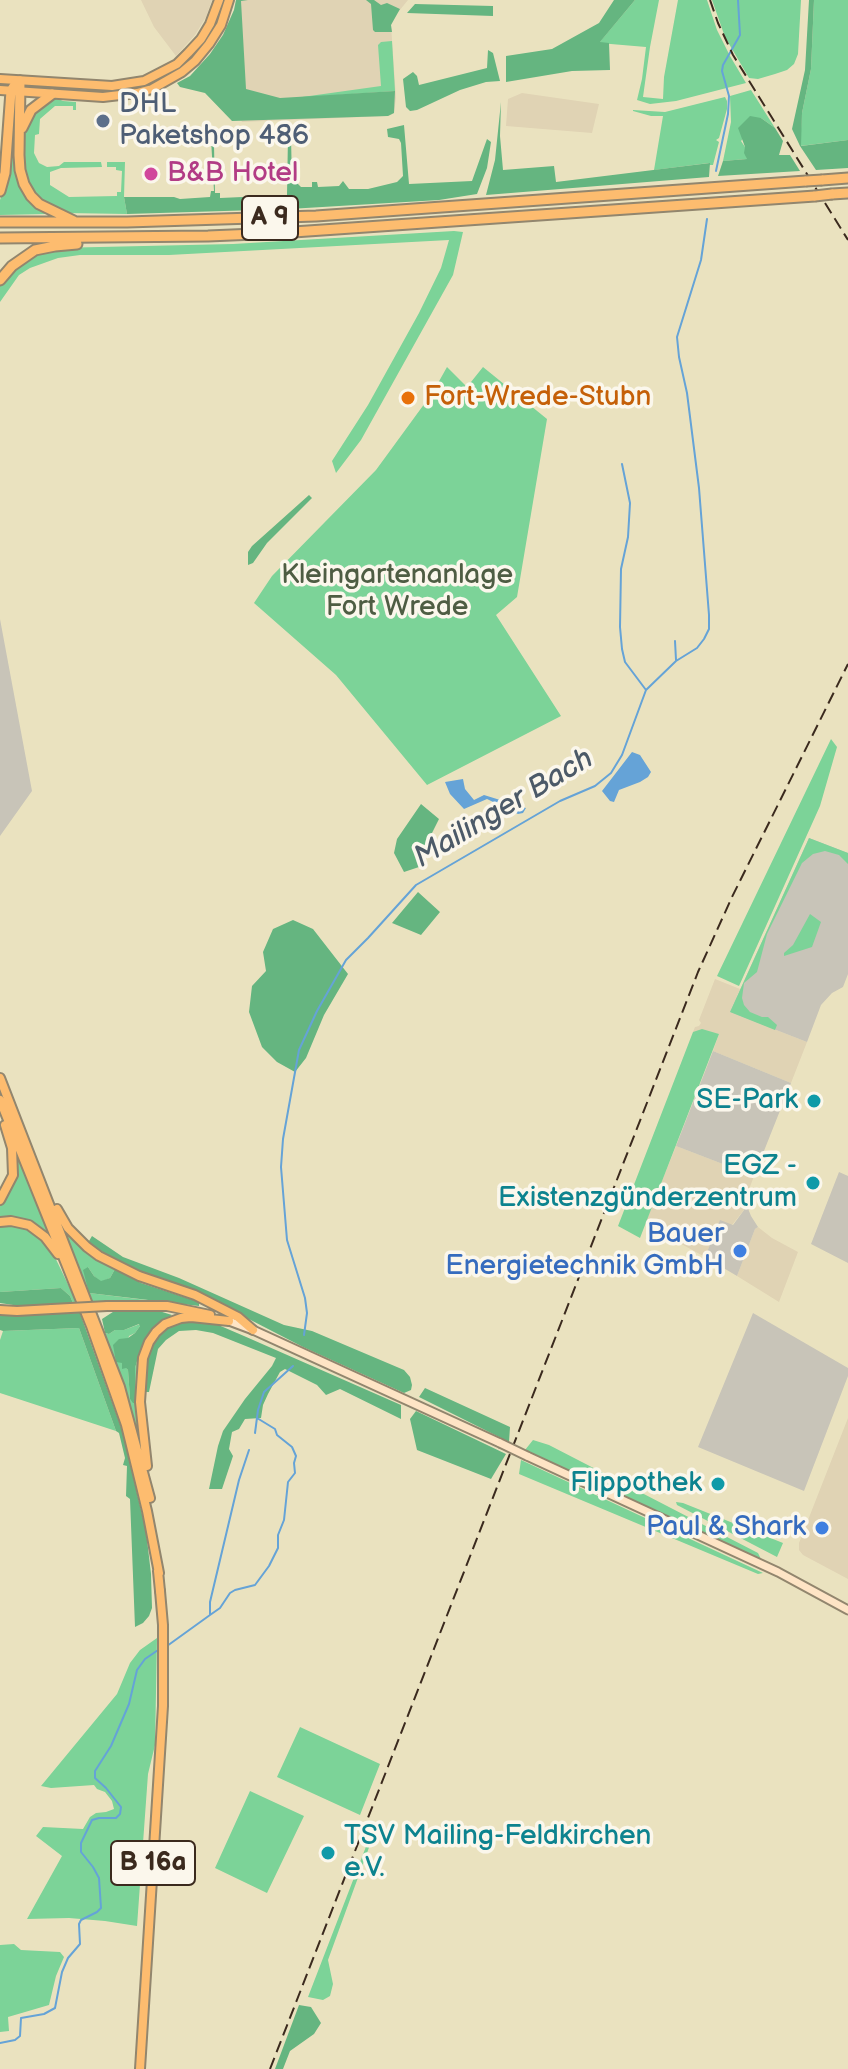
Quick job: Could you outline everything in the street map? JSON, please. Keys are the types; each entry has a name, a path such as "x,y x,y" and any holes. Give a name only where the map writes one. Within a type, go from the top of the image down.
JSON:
{"highway":[{"path":"0,191 5,173 9,115 17,88"},
{"name":"A 9","path":"17,88 20,170 27,191 45,208 79,223"},
{"path":"19,135 31,110 52,94"},
{"path":"0,99 9,115"},
{"name":"A 9","path":"0,222 79,223 316,216 848,178"},
{"name":"A 9","path":"0,239 294,232 848,193"},
{"name":"A 9","path":"0,280 35,250 131,238"},
{"name":"A 9","path":"0,239 88,242"}],"main road":[{"path":"0,90 112,86 144,81 177,64 201,39 219,0"},
{"path":"0,79 17,88 52,94 103,97 152,89 195,61 221,25 229,0"},
{"name":"B 16a","path":"0,1078 120,1387 153,1511 164,1637 163,1706 140,2069"},
{"name":"B 16a","path":"0,1100 91,1326 126,1425 159,1573"},
{"path":"0,1109 12,1148 13,1163 13,1175 0,1200"},
{"path":"37,1169 68,1228 99,1256 139,1276 195,1295 238,1317 253,1330"},
{"path":"0,1222 21,1223 37,1230 69,1271"},
{"path":"0,1310 167,1306 229,1321 500,1443 848,1608"},
{"path":"153,1511 140,1402 141,1372 147,1347 165,1324 181,1318 229,1321"}],"shaded area":[{"path":"141,0 212,0 195,35 176,56 154,27"},
{"path":"236,0 408,0 391,25 396,98 394,113 388,116 242,122 232,102 197,68 223,34"},
{"path":"522,93 599,104 592,133 506,126 508,99"},
{"path":"0,619 32,791 0,836"},
{"path":"809,838 848,853 848,974 843,987 821,1005 807,1042 730,1012"},
{"path":"715,979 740,989 730,1012 807,1042 791,1083 713,1051 719,1034 693,1032 701,1023 699,1020"},
{"path":"713,1051 791,1083 754,1176 676,1146"},
{"path":"676,1146 754,1176 747,1206 732,1225 720,1221 705,1257 645,1224"},
{"path":"839,1172 848,1176 848,1263 811,1244"},
{"name":"Bauer Energietechnik GmbH","path":"747,1206 758,1227 737,1276 705,1257 720,1220 733,1225"},
{"path":"758,1227 798,1252 779,1302 737,1276"},
{"path":"753,1313 848,1368 848,1376 804,1491 698,1447"},
{"path":"848,1418 848,1579 803,1555 799,1543"}],"green space":[{"path":"236,0 248,0 241,1 246,89 280,98 395,91 394,113 388,116 232,121 205,93 180,87 177,83 190,76 223,35"},
{"path":"366,0 374,0 381,5 387,3 400,9 391,25 392,32 373,30 371,4"},
{"path":"614,0 635,0 600,42 609,43 610,70 572,71 506,82 506,56 552,49 599,23"},
{"path":"635,0 659,0 643,97 663,99 678,0 707,0 717,30 746,83 676,101 650,104 637,100 646,47 599,43"},
{"path":"712,0 801,0 798,54 794,64 775,74 749,78 725,37"},
{"path":"809,0 814,0 811,69 802,113 801,146 848,140 848,168 816,170 800,146 792,129 805,70"},
{"path":"814,0 848,0 848,140 800,146 802,113 811,69"},
{"path":"415,4 493,6 493,16 407,13"},
{"path":"392,41 395,91 295,98 381,86 378,45"},
{"path":"488,50 493,53 500,81 460,90 417,110 410,111 406,107 403,79 413,72 419,85 487,68"},
{"path":"751,90 775,128 761,118 741,141 747,159 723,161 731,122 730,96"},
{"path":"725,97 727,109 716,140 719,142 713,165 654,170 663,116 633,110 665,112"},
{"path":"56,98 76,102 76,110 73,106 55,106 40,119 34,153 39,163 47,167 59,166 64,162 101,162 102,167 61,168 50,172 50,185 69,197 117,196 117,192 121,192 122,171 107,167 107,162 125,162 127,214 66,213 38,199 27,185 23,162 26,125 46,100"},
{"path":"501,102 503,170 554,166 556,182 710,163 709,177 486,195 495,160"},
{"path":"12,111 15,111 15,162 25,194 47,214 0,215 0,200 9,174"},
{"path":"750,116 761,118 775,128 783,141 779,155 790,155 800,171 718,176 723,161 747,159 738,128"},
{"path":"404,125 409,184 472,181 487,139 491,142 487,168 477,194 439,200 289,209 127,214 124,197 210,197 211,191 214,191 211,139 217,139 214,145 215,193 220,193 220,198 287,195 288,135 306,134 308,137 308,140 305,136 291,137 292,182 301,187 312,187 312,182 317,182 318,187 339,186 343,181 349,189 368,189 397,182 403,176 401,143 399,139 388,137 387,129"},
{"path":"463,232 453,275 361,440 336,473 332,461 368,405 419,313 441,268 449,240 58,258 19,275 0,302 0,284 12,269 36,253 55,248 233,244"},
{"name":"Kleingartenanlage Fort Wrede","path":"447,367 467,387 483,367 547,419 517,597 496,615 561,716 427,785 336,675 254,603 272,576 376,470 433,392"},
{"path":"309,495 312,498 248,565 248,552 252,546"},
{"path":"831,739 837,747 820,806 739,986 717,976"},
{"path":"421,804 439,819 425,847 422,866 404,872 394,853 397,839"},
{"path":"809,838 848,853 848,864 839,855 825,851 813,854 802,863 767,934 757,972 744,983 744,1005 750,1012 768,1017 777,1025 775,1030 730,1012"},
{"path":"418,892 440,912 421,935 392,923"},
{"path":"810,914 821,922 812,947 784,956 793,945"},
{"path":"293,920 313,929 348,974 324,1015 306,1058 295,1072 277,1062 262,1047 249,1012 252,986 266,971 263,952 273,929"},
{"path":"702,1029 719,1034 640,1238 618,1226 693,1032"},
{"path":"16,1153 51,1237 27,1221 0,1218 0,1206 13,1184"},
{"path":"12,1224 32,1230 42,1238 51,1249 77,1303 73,1303 61,1288 0,1292 0,1225"},
{"path":"64,1230 91,1254 115,1269 110,1278 101,1282 88,1267 89,1293"},
{"path":"92,1236 123,1257 179,1278 284,1325 312,1331 404,1370 410,1377 411,1390 404,1393 303,1347 210,1299 125,1267 91,1244"},
{"path":"88,1267 101,1281 110,1278 115,1269 141,1283 199,1302 199,1306 89,1293 83,1270"},
{"path":"61,1288 73,1303 20,1306 0,1303 0,1292"},
{"path":"89,1293 154,1301 92,1302"},
{"path":"116,1310 159,1311 172,1315 149,1334 140,1351 135,1368 135,1403 130,1399 128,1370 122,1369 122,1363 116,1362 113,1345 119,1339 128,1338 140,1326 105,1333 102,1319"},
{"path":"80,1313 122,1430 146,1531 152,1608 143,1623 135,1627 130,1499 126,1496 127,1466 123,1465 125,1458 119,1433 79,1328 0,1330 0,1315"},
{"path":"178,1321 216,1324 401,1405 401,1419 340,1389 326,1395 317,1385 285,1369 280,1372 268,1394 261,1418 245,1419 239,1429 232,1432 229,1449 233,1456 222,1489 209,1489 223,1431 276,1358 213,1333 179,1331 158,1349 149,1392 143,1392 148,1355 154,1339"},
{"path":"140,1324 129,1336 122,1363 128,1370 130,1399 135,1402 135,1368 149,1334 137,1378 143,1456 105,1333"},
{"path":"79,1328 116,1431 0,1393 0,1340 3,1331"},
{"path":"425,1388 510,1427 509,1442 419,1397"},
{"path":"416,1411 506,1454 491,1479 417,1450 410,1419"},
{"path":"533,1440 549,1445 758,1553 761,1559 525,1450"},
{"path":"521,1460 763,1573 758,1574 519,1474"},
{"path":"676,1502 783,1543 777,1557 677,1505"},
{"path":"157,1638 155,1745 148,1774 137,1926 69,1918 27,1919 62,1856 36,1836 43,1827 83,1829 96,1813 114,1809 105,1792 94,1785 41,1786 117,1694 130,1663 140,1650"},
{"path":"300,1727 380,1764 360,1815 277,1777"},
{"path":"250,1791 304,1816 267,1893 215,1868"},
{"path":"372,1831 375,1831 328,1960 333,1984 330,1996 323,2000 308,1997"},
{"path":"14,1944 21,1950 60,1952 64,1957 49,2005 8,2017 9,2031 0,2032 0,1945"},
{"path":"299,2005 311,2007 321,2023 314,2034 290,2051 283,2069 275,2069"}],"water":[{"path":"632,752 640,755 651,772 640,782 619,790 614,802 610,801 602,791"},
{"path":"463,779 465,789 474,800 484,795 526,808 518,814 487,799 464,809 450,794 445,782"}],"waterway":[{"name":"Mailinger Bach","path":"716,171 728,114 729,96 722,71 740,35 738,0"},
{"name":"Mailinger Bach","path":"304,1335 307,1313 305,1298 287,1240 281,1167 283,1139 299,1050 346,960 416,885 560,801 595,786 611,773 622,755 646,690 676,661 697,648 709,629 699,488 677,337 701,260 707,219"},
{"path":"622,464 630,503 628,537 621,569 622,649 625,662 646,690"},
{"path":"675,641 676,660"},
{"name":"Mailinger Bach","path":"255,1433 264,1392 293,1366"},
{"path":"210,1615 220,1608 230,1593 255,1585 278,1548 288,1482 295,1473 296,1456 275,1429 257,1418"},
{"name":"Mailinger Bach","path":"167,1646 210,1615 210,1602 249,1450"},
{"name":"Mailinger Bach","path":"0,2043 20,2036 21,2018 44,2014 55,2008 62,1972 68,1958 80,1944 79,1924 101,1908 99,1878 81,1852 81,1843 92,1820 116,1818 121,1807 95,1778 95,1771 111,1746 129,1704 137,1670 145,1659 161,1648"}],"railway":[{"path":"710,0 733,55 848,240"},
{"path":"270,2069 698,972 848,664"}],"place":[{"name":"DHL Paketshop 486","path":"103,121"},
{"name":"B&B Hotel","path":"151,174"},
{"name":"Fort-Wrede-Stubn","path":"408,398"},
{"name":"SE-Park","path":"814,1101"},
{"name":"EGZ - Existenzgünderzentrum","path":"813,1183"},
{"name":"Bauer Energietechnik GmbH","path":"740,1251"},
{"name":"Flippothek","path":"718,1484"},
{"name":"Paul & Shark","path":"822,1528"},
{"name":"TSV Mailing-Feldkirchen e.V.","path":"328,1853"}]}
